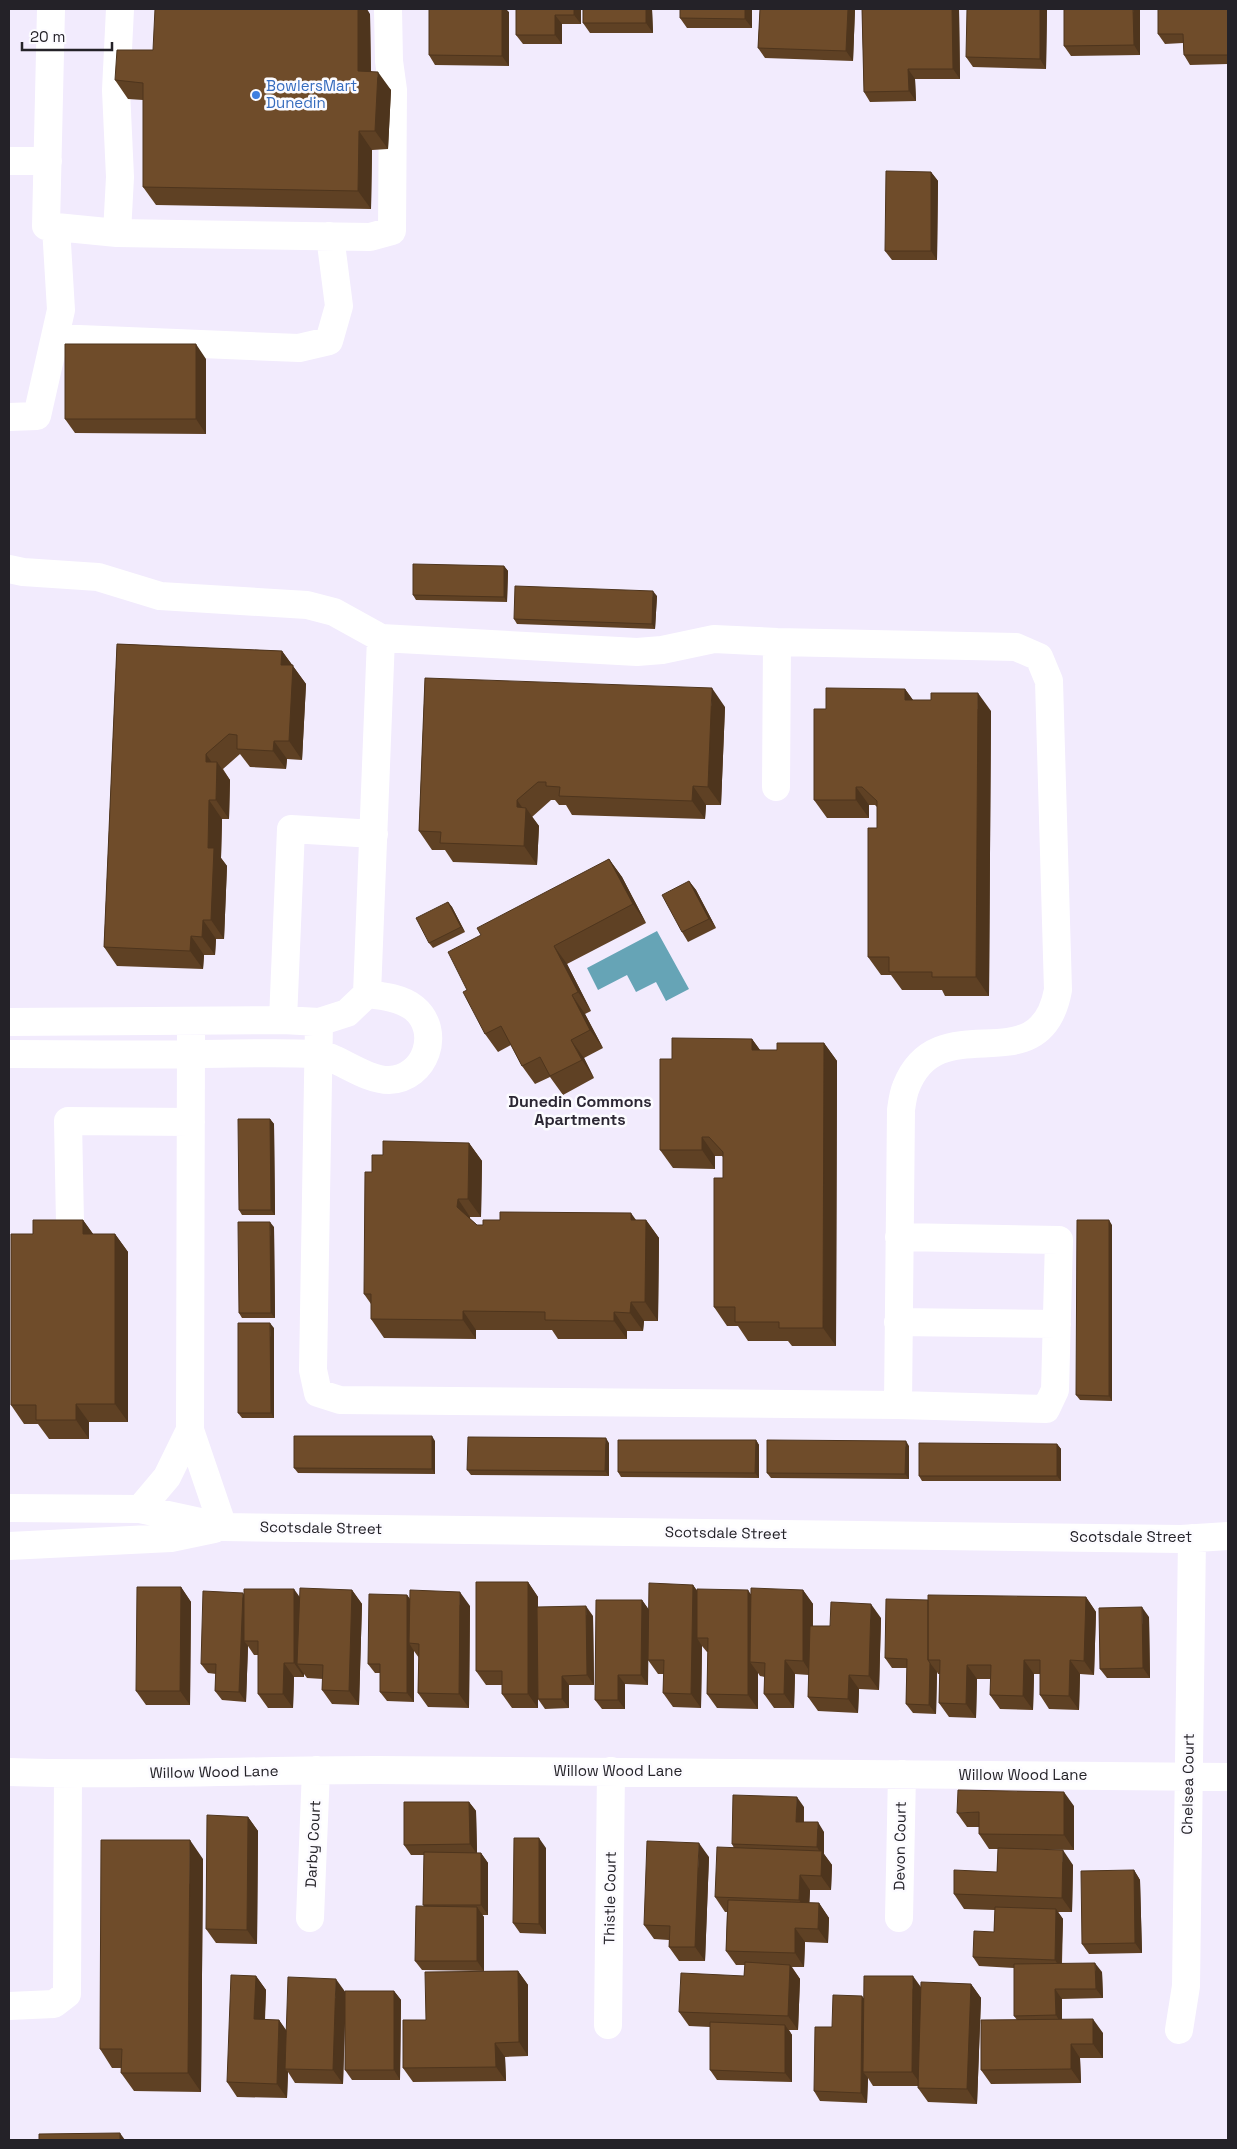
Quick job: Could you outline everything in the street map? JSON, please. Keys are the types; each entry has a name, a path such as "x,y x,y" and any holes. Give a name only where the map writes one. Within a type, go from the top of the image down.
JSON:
{"street":[{"path":"50,9 46,226 117,233 370,237 392,231 393,90 389,61 388,9"},
{"path":"117,233 120,177 116,90 120,9"},
{"path":"9,161 48,161"},
{"path":"9,417 37,416 61,310 56,227"},
{"path":"55,338 300,348 329,341 339,306 330,236"},
{"path":"9,569 23,572 98,577 160,596 307,605 334,612 381,638 637,652 662,650 714,639 1016,647 1039,657 1049,681 1058,990 1055,1009 1044,1024 1030,1037 1008,1043 952,1045 934,1053 917,1068 906,1087 901,1110 898,1405"},
{"path":"9,1022 283,1020 319,1022 347,1013 367,994 381,638"},
{"path":"776,787 778,642"},
{"path":"283,1020 291,829 374,834"},
{"path":"9,1054 318,1054 370,1076 390,1080 408,1075 420,1066 427,1052 429,1036 425,1022 413,1008 399,1001 367,994"},
{"path":"191,1022 190,1430 223,1527"},
{"path":"319,1022 313,1370 318,1393 340,1400 898,1405 1046,1409 1055,1390 1059,1240 899,1237"},
{"path":"70,1223 68,1121 191,1122"},
{"path":"898,1322 1057,1324"},
{"path":"140,1509 167,1477 190,1430"},
{"name":"Scotsdale Street","path":"9,1508 140,1509 223,1527 1192,1538 1228,1536"},
{"name":"Scotsdale Street","path":"9,1546 171,1538 223,1527"},
{"name":"Chelsea Court","path":"1179,2030 1186,1986 1192,1538"},
{"name":"Willow Wood Lane","path":"9,1772 68,1774 316,1770 611,1771 1228,1777"},
{"name":"Darby Court","path":"310,1918 316,1770"},
{"name":"Thistle Court","path":"608,2025 611,1771"},
{"path":"9,2006 54,2004 67,1994 68,1774"},
{"name":"Devon Court","path":"899,1918 902,1774"}],"water":[{"path":"657,931 689,989 666,1001 656,982 636,992 627,975 598,990 587,968"}],"building":[{"path":"155,9 358,9 358,71 378,72 375,131 359,131 358,191 143,187 143,83 115,80 117,50 153,50"},
{"path":"429,9 502,9 502,56 429,55"},
{"path":"516,9 574,9 574,15 555,15 555,35 516,35"},
{"path":"583,9 646,9 646,23 583,23"},
{"path":"680,9 745,9 745,19 680,18"},
{"path":"760,9 848,9 846,51 758,48"},
{"path":"862,9 952,9 953,69 908,69 909,91 864,92"},
{"path":"967,9 1040,9 1040,59 966,57"},
{"path":"1064,9 1133,9 1134,45 1064,46"},
{"path":"1158,9 1228,9 1228,55 1184,55 1183,34 1158,34"},
{"path":"886,171 931,172 931,251 885,251"},
{"path":"65,344 196,344 196,419 65,419"},
{"path":"413,564 504,566 504,597 413,595"},
{"path":"515,586 653,591 652,624 514,619"},
{"path":"117,644 282,651 281,665 293,665 289,741 274,741 273,751 237,749 237,735 229,734 206,754 206,762 217,762 216,800 209,800 208,848 214,848 211,920 203,920 202,937 191,936 190,951 104,947"},
{"path":"425,678 712,688 708,787 693,786 692,801 559,796 560,787 546,786 546,782 538,782 517,800 517,807 526,808 524,846 440,843 441,832 419,831"},
{"path":"826,688 905,689 905,700 931,700 931,693 978,693 976,977 932,977 932,972 889,972 889,957 868,957 868,828 877,828 877,801 862,787 856,787 856,800 814,800 814,709 826,709"},
{"path":"609,859 633,904 554,946 578,992 572,995 590,1030 571,1040 582,1060 550,1076 540,1057 522,1066 501,1026 485,1034 463,992 467,990 448,952 481,935 477,928"},
{"path":"689,881 709,919 682,932 662,895"},
{"path":"448,902 461,927 429,943 416,918"},
{"path":"672,1038 752,1039 752,1050 777,1050 777,1043 824,1043 823,1328 779,1328 779,1322 735,1322 735,1307 714,1307 714,1178 723,1178 723,1152 709,1137 702,1137 702,1150 660,1150 660,1059 672,1059"},
{"path":"238,1119 270,1119 271,1210 239,1210"},
{"path":"383,1141 469,1143 468,1199 458,1199 457,1207 477,1225 483,1225 483,1220 500,1220 500,1212 631,1213 631,1220 646,1220 645,1302 631,1302 630,1313 614,1312 614,1321 545,1320 545,1312 463,1311 463,1320 371,1319 371,1294 364,1294 365,1172 372,1172 372,1155 383,1155"},
{"path":"33,1220 83,1220 83,1234 115,1234 115,1404 76,1404 76,1420 36,1420 36,1405 11,1405 11,1234 33,1234"},
{"path":"1077,1220 1109,1220 1109,1396 1076,1395"},
{"path":"238,1222 270,1222 271,1313 239,1313"},
{"path":"238,1323 270,1323 271,1413 238,1413"},
{"path":"294,1436 432,1436 432,1469 294,1468"},
{"path":"468,1437 606,1438 605,1471 467,1470"},
{"path":"618,1440 756,1440 755,1473 618,1472"},
{"path":"767,1440 906,1441 905,1474 767,1473"},
{"path":"919,1443 1057,1444 1057,1476 919,1476"},
{"path":"476,1582 528,1582 528,1694 502,1694 502,1671 476,1671"},
{"path":"649,1583 693,1585 691,1694 663,1693 664,1660 648,1660"},
{"path":"137,1587 181,1587 180,1691 136,1691"},
{"path":"300,1588 352,1590 349,1691 322,1690 323,1665 297,1664"},
{"path":"751,1588 803,1590 803,1661 785,1660 784,1694 764,1694 765,1663 750,1662"},
{"path":"244,1589 294,1589 294,1663 284,1663 283,1694 258,1694 258,1641 244,1641"},
{"path":"697,1589 748,1590 748,1695 707,1694 708,1638 697,1638"},
{"path":"410,1590 460,1592 459,1694 418,1693 419,1644 409,1643"},
{"path":"203,1591 243,1593 239,1692 215,1691 216,1664 201,1664"},
{"path":"369,1594 407,1595 407,1693 380,1692 380,1664 368,1664"},
{"path":"928,1595 1086,1597 1084,1661 1070,1660 1069,1696 1040,1695 1040,1660 1024,1660 1023,1696 990,1695 991,1665 967,1665 966,1704 939,1703 940,1660 928,1660"},
{"path":"886,1599 928,1600 929,1705 906,1704 907,1659 885,1658"},
{"path":"596,1600 642,1600 641,1675 618,1675 618,1700 595,1700"},
{"path":"831,1602 871,1604 869,1676 849,1675 848,1699 808,1697 810,1626 830,1626"},
{"path":"586,1606 587,1675 562,1676 562,1699 538,1699 537,1607"},
{"path":"1142,1607 1143,1668 1100,1669 1099,1608"},
{"path":"958,1790 1064,1792 1064,1835 979,1834 979,1812 957,1813"},
{"path":"733,1795 797,1797 796,1822 818,1822 817,1847 732,1844"},
{"path":"404,1802 469,1802 470,1844 404,1845"},
{"path":"207,1815 248,1817 247,1930 206,1929"},
{"path":"514,1838 539,1838 539,1924 513,1923"},
{"path":"101,1840 190,1840 188,2073 121,2073 122,2049 100,2049"},
{"path":"647,1841 699,1843 695,1947 669,1947 670,1926 644,1925"},
{"path":"717,1847 822,1851 821,1876 800,1875 799,1900 715,1897"},
{"path":"998,1848 1063,1850 1062,1898 954,1894 954,1870 997,1872"},
{"path":"424,1852 481,1853 481,1905 423,1905"},
{"path":"1134,1870 1135,1943 1082,1944 1081,1871"},
{"path":"728,1900 819,1903 818,1929 795,1928 795,1953 726,1951"},
{"path":"416,1906 477,1907 477,1961 415,1961"},
{"path":"995,1907 1056,1909 1055,1960 973,1957 974,1931 994,1932"},
{"path":"745,1962 790,1965 788,2016 679,2012 681,1973 744,1976"},
{"path":"1095,1963 1096,1989 1055,1989 1056,2015 1014,2016 1014,1964"},
{"path":"518,1971 519,2042 495,2043 496,2067 403,2068 403,2020 426,2020 425,1972"},
{"path":"231,1975 256,1976 254,2019 279,2020 277,2084 227,2082"},
{"path":"864,1976 913,1976 912,2072 863,2072"},
{"path":"288,1977 336,1979 333,2070 285,2069"},
{"path":"921,1982 971,1984 967,2089 918,2088"},
{"path":"345,1991 394,1991 394,2070 345,2070"},
{"path":"833,1995 862,1996 861,2093 814,2091 815,2027 832,2027"},
{"path":"1093,2019 1093,2044 1071,2044 1071,2069 981,2070 981,2020"},
{"path":"710,2022 785,2025 785,2073 710,2070"},
{"path":"120,2133 120,2140 39,2140 39,2134"}],"place":[{"name":"BowlersMart Dunedin","path":"256,95"}],"district":[{"name":"Dunedin Commons Apartments","path":"580,1110"}]}
